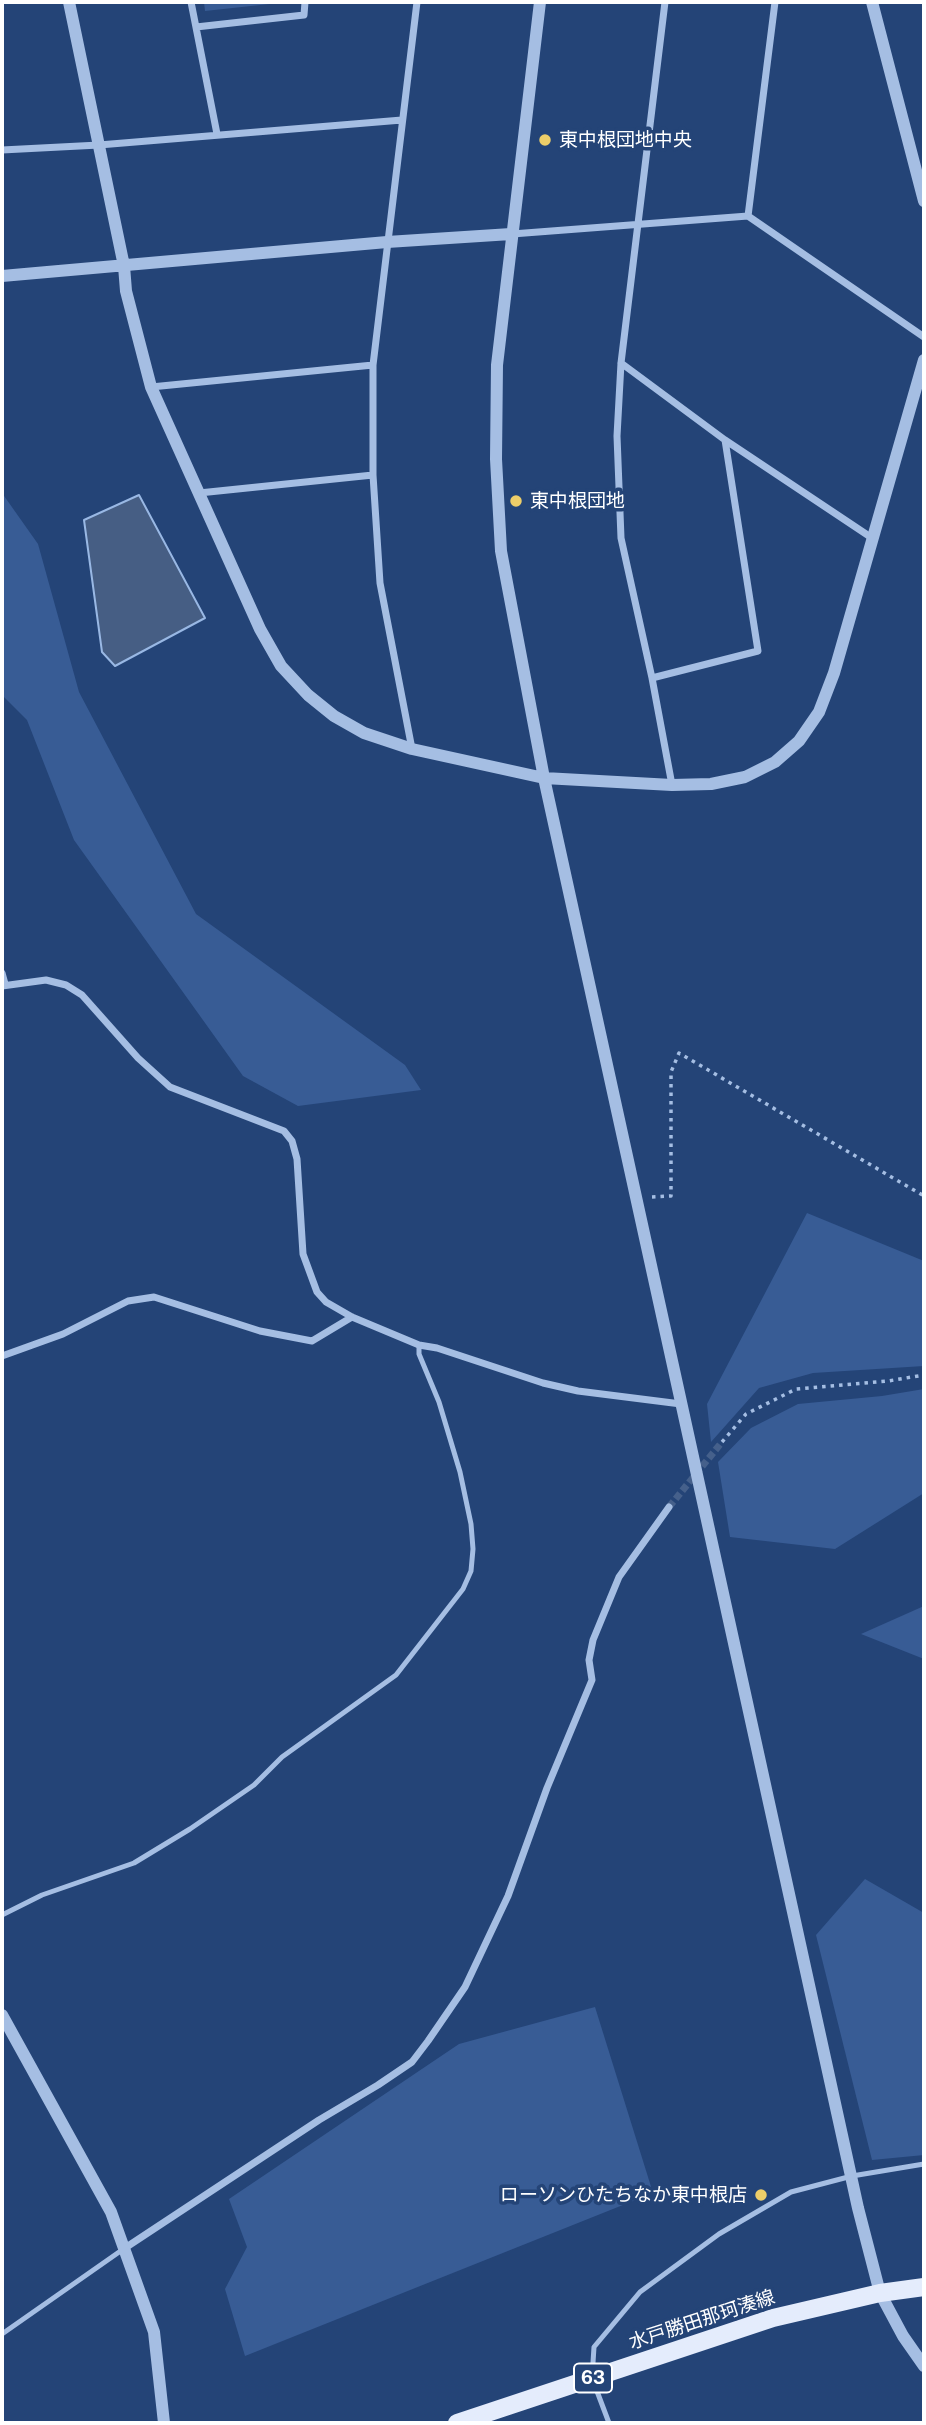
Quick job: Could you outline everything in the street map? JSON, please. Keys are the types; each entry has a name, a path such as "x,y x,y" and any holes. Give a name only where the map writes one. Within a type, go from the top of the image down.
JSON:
{"main road":[{"name":"水戸勝田那珂湊線","path":"457,2423 773,2318 880,2293 924,2287"}],"street":[{"path":"69,2 124,266 126,292 151,387 260,629 281,666 308,695 334,716 364,733 412,749 544,778 712,785 745,777 775,762 799,741 819,712 834,673 924,360"},
{"path":"191,2 216,134"},
{"path":"196,27 304,15 305,2"},
{"path":"412,749 380,583 373,475 373,365 417,2"},
{"path":"540,2 497,365 498,513 508,595 544,778 852,2176 880,2293 903,2336 924,2366"},
{"path":"665,2 621,363 617,436 621,538 672,785"},
{"path":"748,216 775,2"},
{"path":"872,2 924,201"},
{"path":"2,150 99,145 402,120"},
{"path":"2,276 387,242 748,216 924,337"},
{"path":"621,363 724,440 872,538"},
{"path":"151,387 373,365"},
{"path":"652,678 758,651 724,440"},
{"path":"199,492 373,475"},
{"path":"2,973 4,985 46,980 66,985 82,995 138,1058 170,1087 284,1131 292,1141 297,1159 303,1254 317,1292 326,1302 352,1317 419,1345 437,1348 500,1370 578,1391 681,1404"},
{"path":"2,1356 63,1334 128,1301 154,1297 260,1331 312,1341 352,1317"},
{"path":"125,2248 318,2120 412,2062 428,2041 465,1987 508,1896 547,1788 592,1680 589,1660 593,1640 620,1577 669,1507"},
{"path":"2,2015 111,2212 154,2332 164,2423"}],"lane":[{"path":"2,1915 42,1895 134,1863 254,1785 282,1757 396,1675 463,1589 471,1570 471,1524 460,1472 439,1402 419,1354 419,1345"},
{"path":"609,2423 592,2378 594,2347 640,2292 719,2234 791,2192 852,2176 924,2164"},
{"path":"2,2334 125,2248"}],"path":[{"path":"636,1198 671,1196 671,1072 679,1053 924,1196"},
{"path":"722,1442 747,1414 796,1389 924,1375"}],"shaded area":[{"path":"204,2 288,2 205,11"},
{"path":"2,493 38,544 79,692 196,914 405,1065 421,1090 298,1106 243,1076 74,840 27,720 2,695"},
{"path":"139,495 205,618 115,666 102,652 84,520"},
{"path":"807,1213 924,1261 924,1366 813,1373 759,1388 711,1442 707,1404"},
{"path":"924,1389 924,1493 835,1549 730,1537 718,1462 751,1428 798,1404"},
{"path":"924,1606 924,1659 861,1634"},
{"path":"865,1879 924,1913 924,2155 872,2160 816,1935"},
{"path":"595,2007 653,2193 245,2356 225,2289 247,2247 229,2199 459,2044"}],"tunnel":[{"path":"669,1507 722,1442"}],"place":[{"name":"東中根団地中央","path":"545,140"},
{"name":"東中根団地","path":"516,501"},
{"name":"ローソンひたちなか東中根店","path":"761,2195"}]}
